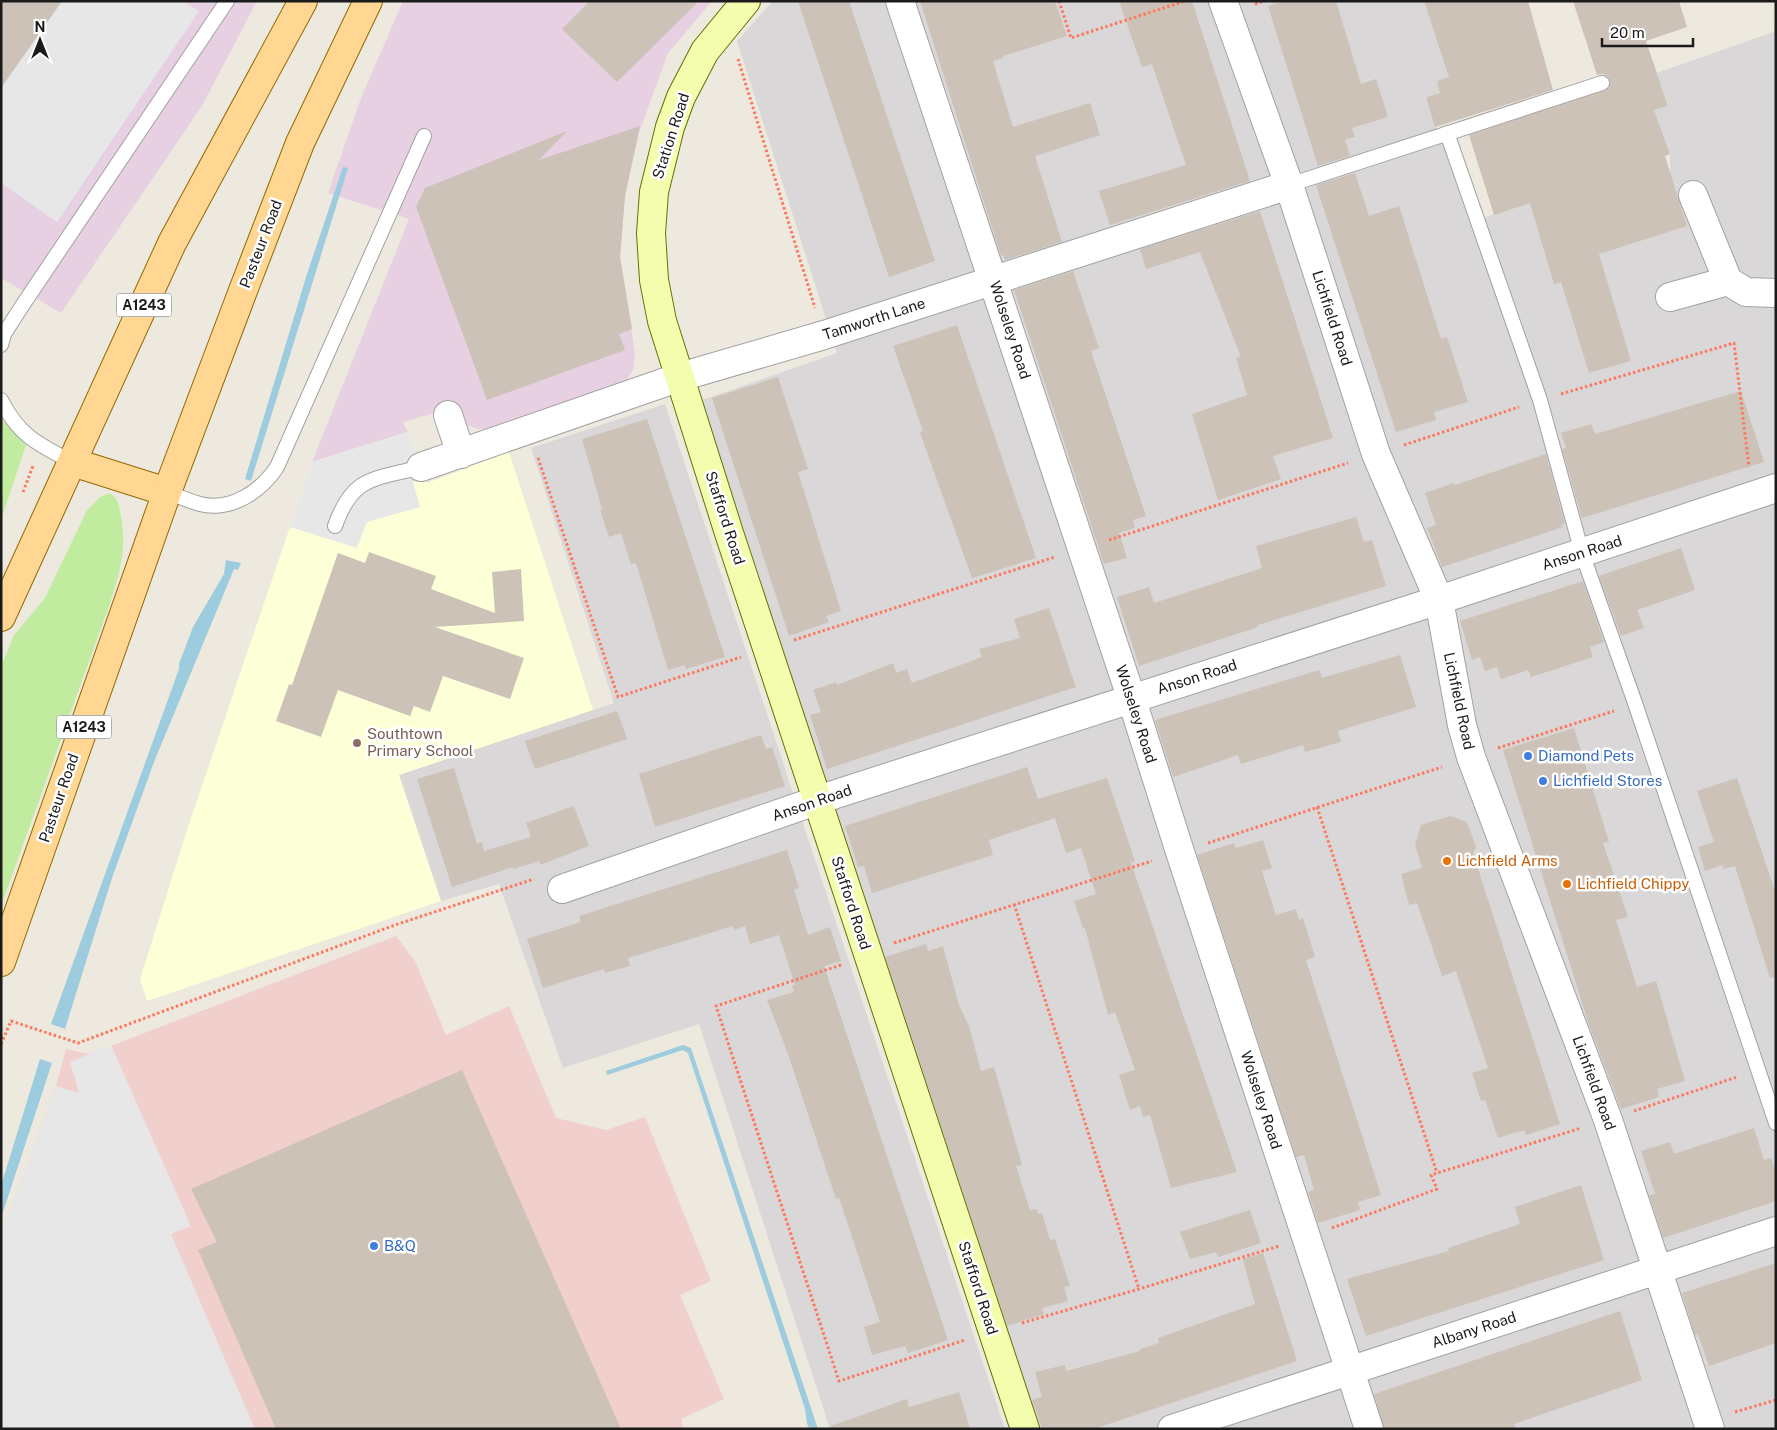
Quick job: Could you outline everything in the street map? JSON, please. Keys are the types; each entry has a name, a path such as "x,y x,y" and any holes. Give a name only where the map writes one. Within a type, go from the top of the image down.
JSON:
{"main road":[{"name":"A1243","path":"1,617 172,243 303,1"},
{"name":"Pasteur Road","path":"1,962 166,492 300,143 368,1"},
{"path":"72,462 166,492"}],"street":[{"name":"Station Road","path":"680,377 662,322 654,280 651,233 654,192 662,155 681,97 705,51 726,23 746,1"},
{"name":"Wolseley Road","path":"900,1 1131,697 1305,1238 1352,1371 1369,1429"},
{"name":"Lichfield Road","path":"1223,1 1289,184 1376,454 1439,600 1462,725 1471,757 1608,1120 1710,1429"},
{"name":"Tamworth Lane","path":"421,467 680,377 824,335 1289,184"},
{"path":"1694,195 1728,281 1746,292 1776,293"},
{"path":"1670,297 1728,281"},
{"name":"Stafford Road","path":"680,377 867,954 1025,1429"},
{"path":"448,415 461,454"},
{"name":"Anson Road","path":"562,889 817,801 1131,697 1439,600 1764,492"},
{"name":"Albany Road","path":"1172,1429 1776,1231"}],"lane":[{"path":"1,345 4,334 22,306 227,1"},
{"path":"1289,184 1602,83"},
{"path":"1447,133 1540,400 1582,553 1636,703 1776,1123"},
{"path":"166,492 202,505 230,503 255,492 266,482 277,467 424,136"},
{"path":"1,400 9,416 28,438 72,462"},
{"path":"335,526 347,497 355,488 365,483 421,467"}],"path":[{"path":"1059,1 1071,38 1185,1"},
{"path":"726,23 824,335"},
{"path":"529,431 618,697 1540,400 1734,343 1764,492"},
{"path":"1636,703 1180,852 1014,904 716,1006 839,1381 992,1331 1138,1290 1305,1238 1437,1189 1431,1175 1608,1120 1757,1070"},
{"path":"1317,807 1437,1173"},
{"path":"1,1044 11,1021 78,1043 395,925 554,872 562,889"},
{"path":"1014,904 1138,1290"}],"shaded area":[{"path":"1,1 257,1 202,106 61,313 1,278"},
{"path":"62,1 183,1 199,11 57,222 1,183 1,88"},
{"path":"403,1 712,1 668,53 639,133 625,196 620,257 635,353 633,370 624,384 490,429 477,429 467,425 452,408 403,422 408,432 312,462 409,219 328,193 361,98"},
{"path":"773,1 1424,1 1450,77 1440,93 1426,97 1470,223 1529,201 1600,192 1670,170 1670,154 1654,110 1668,105 1657,73 1776,31 1776,1429 1038,1429 697,402 837,353 737,41"},
{"path":"665,404 1005,1429 830,1429 699,1024 563,1068 499,884 441,901 399,775 614,703 531,448"},
{"name":"Southtown Primary School","path":"408,432 427,483 509,452 593,710 399,775 441,901 147,1001 140,979 188,827 312,462"},
{"path":"408,432 424,477 413,482 420,507 367,522 357,548 290,527 312,462"},
{"path":"396,936 415,961 446,1035 509,1006 556,1118 606,1130 645,1117 711,1281 680,1295 724,1399 681,1419 684,1429 1,1429 1,1237 56,1086 66,1049 90,1054"},
{"path":"111,1045 191,1226 171,1234 255,1429 1,1429 1,1237 56,1086 79,1093 70,1062"}],"green space":[{"path":"1,419 26,445 1,520"},
{"path":"109,493 115,497 118,503 123,529 123,551 119,572 109,606 1,906 1,667 14,635 45,598 87,510 100,497"}],"water":[{"path":"343,167 348,168 251,481 245,479 307,274"},
{"path":"226,560 241,563 238,570 234,569 154,762 112,878 65,1029 51,1024 179,669 179,664 193,627 224,574"},
{"path":"683,1045 691,1048 818,1429 810,1429 807,1424 805,1409 688,1053 683,1050 607,1075 606,1071"},
{"path":"40,1059 52,1063 1,1218 1,1186"}],"building":[{"path":"1,1 62,1 1,88"},
{"path":"590,1 699,1 617,82 562,29"},
{"path":"798,1 849,1 935,261 889,277"},
{"path":"920,1 1055,1 1067,36 1003,56 1004,58 993,61 1013,127 1090,103 1100,135 1035,156 1062,242 1005,260 1004,255 1001,256"},
{"path":"1119,1 1192,1 1250,181 1110,225 1099,191 1186,165 1152,64 1142,67"},
{"path":"1284,1 1336,1 1361,84 1376,79 1388,117 1352,128 1355,137 1345,140 1350,156 1318,166 1268,6"},
{"path":"1424,1 1528,1 1553,90 1435,127 1426,97 1440,93 1437,81 1449,77"},
{"path":"1573,1 1679,1 1687,27 1646,41 1668,106 1654,110 1670,154 1665,156 1687,226 1599,254 1631,361 1589,373 1561,282 1554,284 1530,203 1494,215 1469,135 1609,88 1610,81 1608,77 1603,74 1597,75"},
{"path":"640,126 625,196 620,257 632,329 619,334 625,350 487,400 416,207 425,188 567,131 539,160"},
{"path":"1355,173 1369,216 1399,206 1441,339 1447,337 1468,402 1434,412 1436,420 1396,432 1316,185"},
{"path":"1260,211 1333,438 1273,456 1281,479 1218,500 1192,414 1247,395 1236,358 1241,357 1200,252 1146,269 1140,249"},
{"path":"1073,271 1099,348 1091,351 1146,516 1133,520 1135,528 1119,533 1127,558 1104,564 1014,290"},
{"path":"957,325 1036,558 972,578 920,432 923,431 893,346"},
{"path":"778,377 808,469 798,472 841,611 826,616 829,622 789,636 712,398"},
{"path":"1741,391 1764,462 1582,518 1562,449 1566,448 1561,433 1591,424 1595,434"},
{"path":"647,419 725,657 686,669 685,665 668,670 636,563 631,564 621,533 609,537 600,510 602,509 582,439"},
{"path":"1546,454 1565,524 1562,524 1563,527 1442,567 1427,528 1436,525 1425,493 1454,483 1455,485"},
{"path":"1356,517 1364,542 1372,540 1386,586 1258,625 1258,627 1139,666 1117,597 1149,587 1154,603 1262,568 1256,546"},
{"path":"1681,548 1695,590 1637,610 1644,628 1621,636 1599,576"},
{"path":"369,552 436,576 431,589 495,613 492,572 521,569 524,621 435,627 524,658 510,699 443,676 430,712 414,706 410,716 338,690 321,737 276,721 289,684 292,685 338,553 365,563"},
{"path":"1583,581 1604,642 1590,647 1593,657 1531,677 1528,670 1501,679 1497,667 1485,671 1480,657 1472,660 1460,621"},
{"path":"1049,608 1076,687 827,769 810,715 821,712 813,690 836,682 837,685 893,663 896,673 907,669 912,683 982,657 979,649 1020,638 1014,619"},
{"path":"1400,655 1416,707 1338,731 1341,742 1305,752 1303,745 1241,764 1238,755 1173,777 1155,720 1319,670 1322,678"},
{"path":"617,711 627,739 535,769 525,741"},
{"path":"1574,728 1609,842 1603,843 1628,917 1616,920 1637,987 1656,981 1685,1081 1657,1089 1659,1097 1621,1109 1589,1025 1503,750"},
{"path":"761,735 766,749 772,747 785,786 655,827 639,774"},
{"path":"1027,767 1038,799 1107,778 1135,861 1131,863 1237,1172 1171,1188 1150,1115 1143,1117 1140,1106 1130,1110 1119,1075 1135,1070 1115,1012 1108,1015 1085,928 1083,928 1074,901 1096,894 1081,848 1066,853 1055,818 989,840 993,855 872,893 864,866 858,867 845,826"},
{"path":"454,768 477,844 482,842 484,851 531,837 526,823 574,806 589,846 540,865 539,861 513,869 513,867 452,887 417,779"},
{"path":"1737,778 1776,894 1776,977 1770,978 1735,866 1724,869 1722,865 1705,871 1698,847 1714,842 1697,791"},
{"path":"1450,816 1467,822 1476,847 1473,853 1560,1124 1526,1135 1524,1130 1498,1138 1485,1100 1481,1101 1472,1073 1488,1068 1456,971 1442,976 1417,903 1409,905 1401,874 1422,868 1415,845 1421,825"},
{"path":"1263,840 1272,868 1262,871 1276,915 1296,909 1299,920 1303,918 1315,957 1306,960 1381,1195 1358,1202 1360,1210 1318,1223 1308,1192 1314,1190 1304,1155 1296,1157 1197,855 1234,843 1236,848"},
{"path":"787,850 799,888 794,890 808,935 830,927 841,961 824,966 948,1340 908,1353 905,1346 872,1355 864,1327 880,1322 839,1198 836,1199 788,1054 767,1000 794,992 792,985 795,985 779,935 750,944 745,926 734,930 733,926 628,958 630,966 605,973 604,969 543,988 527,939 581,922 579,916"},
{"path":"926,944 928,951 943,946 959,1005 969,1026 981,1071 994,1067 1022,1165 1016,1166 1030,1210 1036,1209 1038,1214 1042,1213 1050,1240 1055,1239 1070,1286 1064,1287 1068,1301 1042,1308 1044,1314 1007,1326 885,957"},
{"name":"B&Q","path":"462,1070 621,1429 276,1429 198,1250 217,1242 191,1189"},
{"path":"1754,1128 1764,1160 1771,1158 1776,1174 1776,1201 1663,1238 1649,1195 1655,1194 1641,1151 1670,1142 1674,1154"},
{"path":"1581,1185 1604,1260 1366,1336 1347,1279 1449,1251 1448,1248 1520,1224 1515,1207"},
{"path":"1250,1210 1261,1243 1218,1257 1216,1252 1190,1259 1180,1232"},
{"path":"1263,1253 1297,1361 1094,1429 1042,1429 1032,1400 1042,1397 1035,1372 1065,1365 1066,1371 1140,1351 1140,1349 1159,1343 1158,1338 1255,1304 1243,1259"},
{"path":"1776,1263 1776,1343 1709,1366 1698,1334 1695,1335 1682,1293"},
{"path":"1620,1311 1642,1380 1514,1424 1516,1429 1384,1429 1374,1394"},
{"path":"959,1392 970,1429 832,1429 831,1426 907,1399 909,1407"}],"place":[{"name":"Southtown Primary School","path":"357,743"},
{"name":"Diamond Pets","path":"1528,756"},
{"name":"Lichfield Stores","path":"1543,781"},
{"name":"Lichfield Arms","path":"1447,861"},
{"name":"Lichfield Chippy","path":"1567,884"},
{"name":"B&Q","path":"374,1246"}]}
